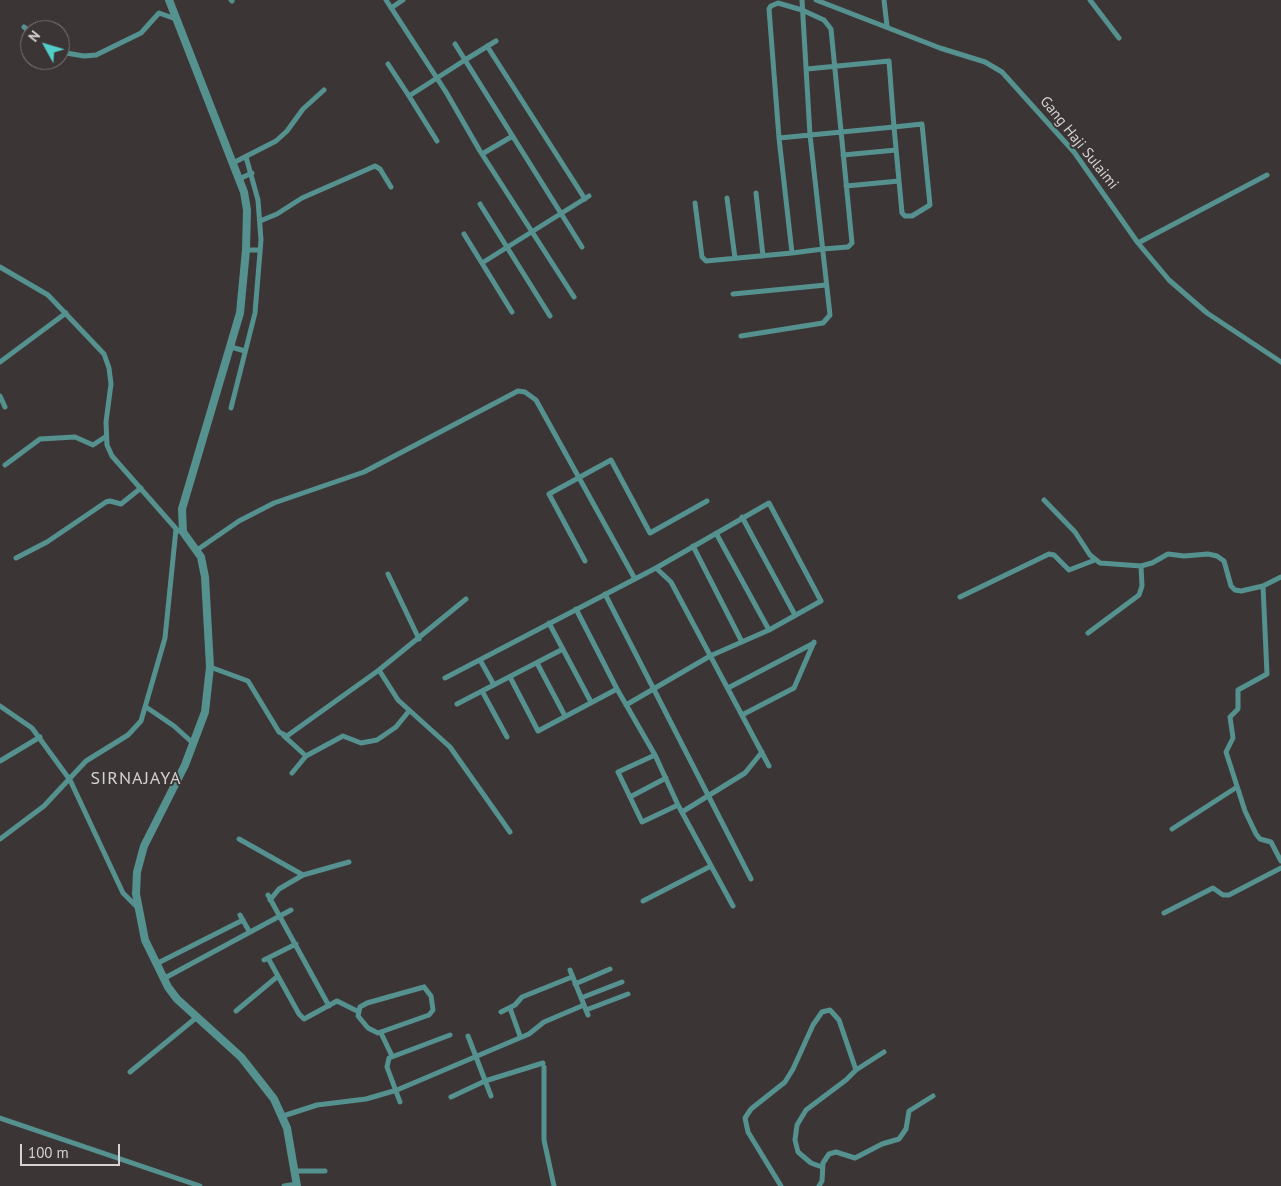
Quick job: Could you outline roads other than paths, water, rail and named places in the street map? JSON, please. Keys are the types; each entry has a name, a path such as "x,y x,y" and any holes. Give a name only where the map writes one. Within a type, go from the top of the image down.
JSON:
{"street":[{"path":"169,0 240,160 260,221 242,304 231,408"},
{"path":"386,0 574,297"},
{"path":"391,8 403,0"},
{"path":"741,336 823,322 828,318 831,310 826,285 810,135 802,0"},
{"name":"Gang Haji Sulaimi","path":"816,0 940,48 985,62 1002,72 1089,171 1138,243 1184,295 1207,313 1281,362"},
{"path":"884,0 887,26"},
{"path":"1090,0 1119,38"},
{"path":"695,203 703,260 763,256 792,253 823,249 848,247 852,243 830,25 802,10 778,3 769,9 779,138 792,253"},
{"path":"70,54 84,56 96,55 141,33 159,13 176,19"},
{"path":"409,96 496,41"},
{"path":"455,44 511,137 582,247"},
{"path":"482,263 587,197 488,46"},
{"path":"779,138 894,127 922,124 930,205 916,214 904,215 899,181 894,127 889,61 807,69"},
{"path":"388,64 437,141"},
{"path":"240,160 282,136 303,109 324,90"},
{"path":"482,154 511,137"},
{"path":"843,155 896,150"},
{"path":"185,535 181,523 184,500 238,349 256,307 253,250 246,206 246,176 240,160"},
{"path":"260,221 278,214 302,198 375,166 380,169 391,187"},
{"path":"1138,243 1266,175"},
{"path":"846,186 899,181"},
{"path":"756,193 763,256"},
{"path":"727,198 735,258"},
{"path":"480,204 550,316"},
{"path":"464,234 512,312"},
{"path":"0,267 43,292 99,348 109,368 111,394 104,437 112,456 176,529 185,535 202,557 205,577 210,667 205,712 194,744 144,846 136,883 138,907 145,940 163,980 177,1000 249,1066 267,1089 283,1116 296,1172 297,1185 284,1186"},
{"path":"733,294 826,285"},
{"path":"0,362 66,313"},
{"path":"197,550 239,522 274,503 364,472 518,391 525,392 536,400 635,579"},
{"path":"0,396 5,407"},
{"path":"5,465 40,439 74,437 93,445 104,437"},
{"path":"585,561 549,494 611,460 650,533 707,501"},
{"path":"16,558 47,542 106,502 121,504 141,488"},
{"path":"1044,500 1075,532 1095,560 1106,564 1141,566 1152,563 1168,554 1184,556 1214,554 1224,561 1231,586 1235,590 1240,591 1262,586 1281,577"},
{"path":"445,678 656,568 769,503 821,601 769,630 710,656 626,705"},
{"path":"742,518 795,615"},
{"path":"0,839 44,806 86,761 134,730 141,721 166,630 176,529"},
{"path":"716,533 769,630"},
{"path":"693,546 742,642"},
{"path":"960,597 1049,554 1054,555 1069,570 1095,560"},
{"path":"1088,634 1139,595 1142,586 1141,566"},
{"path":"656,568 671,582 770,766"},
{"path":"388,574 420,639"},
{"path":"1262,586 1267,672 1266,676 1238,690 1238,709 1230,717 1233,738 1226,752 1237,787 1256,834 1260,839 1271,842 1281,861"},
{"path":"605,594 710,795 751,879"},
{"path":"284,736 290,735 379,670 420,639 466,599"},
{"path":"576,609 617,689 655,755 678,805 732,906"},
{"path":"549,623 591,702"},
{"path":"728,688 814,642 794,688 742,715"},
{"path":"457,704 563,649"},
{"path":"480,660 494,685"},
{"path":"537,663 565,716"},
{"path":"210,667 248,681 279,732 306,756"},
{"path":"379,670 392,691 409,711 450,747 510,832"},
{"path":"510,677 538,731 617,689"},
{"path":"482,691 507,737"},
{"path":"0,706 25,722 40,737 70,780 124,893 138,907"},
{"path":"146,707 174,726 194,744"},
{"path":"292,773 306,756 344,736 361,743 377,740 396,727 409,711"},
{"path":"0,761 40,737"},
{"path":"682,812 745,773 762,752"},
{"path":"655,755 618,772 642,822 678,805"},
{"path":"630,797 666,778"},
{"path":"1172,829 1237,787"},
{"path":"240,839 304,875"},
{"path":"329,1006 269,897 304,875 348,862"},
{"path":"644,901 711,866"},
{"path":"1164,913 1213,888 1229,895 1281,868"},
{"path":"163,980 249,931 291,910"},
{"path":"156,964 242,917 249,931"},
{"path":"296,944 266,958 304,1020 340,1001 358,1011"},
{"path":"575,984 610,969"},
{"path":"570,970 586,1010"},
{"path":"236,1011 278,976"},
{"path":"501,1012 510,1008 522,997 572,977"},
{"path":"581,998 622,982"},
{"path":"424,987 428,991 433,1010 429,1015 381,1033 368,1028 358,1016 360,1007 367,1003 424,987"},
{"path":"283,1116 317,1105 366,1099 397,1090 476,1057 520,1036 529,1034 544,1022 586,1010 628,994"},
{"path":"510,1008 520,1036"},
{"path":"781,1186 748,1132 744,1122 748,1112 785,1082 794,1069 806,1036 826,1010 833,1011 837,1016 856,1070"},
{"path":"130,1072 197,1018"},
{"path":"381,1033 392,1056"},
{"path":"400,1102 386,1062 392,1056 450,1035"},
{"path":"468,1036 491,1096"},
{"path":"822,1167 811,1164 798,1152 795,1140 797,1125 806,1110 846,1080 856,1070 884,1052"},
{"path":"451,1096 485,1081 543,1065 544,1135 554,1186"},
{"path":"819,1186 822,1181 824,1160 832,1152 839,1152 854,1158 899,1138 906,1129 909,1112 933,1096"},
{"path":"0,1118 200,1186"},
{"path":"296,1172 326,1171"}],"district":[{"name":"SIRNAJAYA","path":"136,779"}]}
